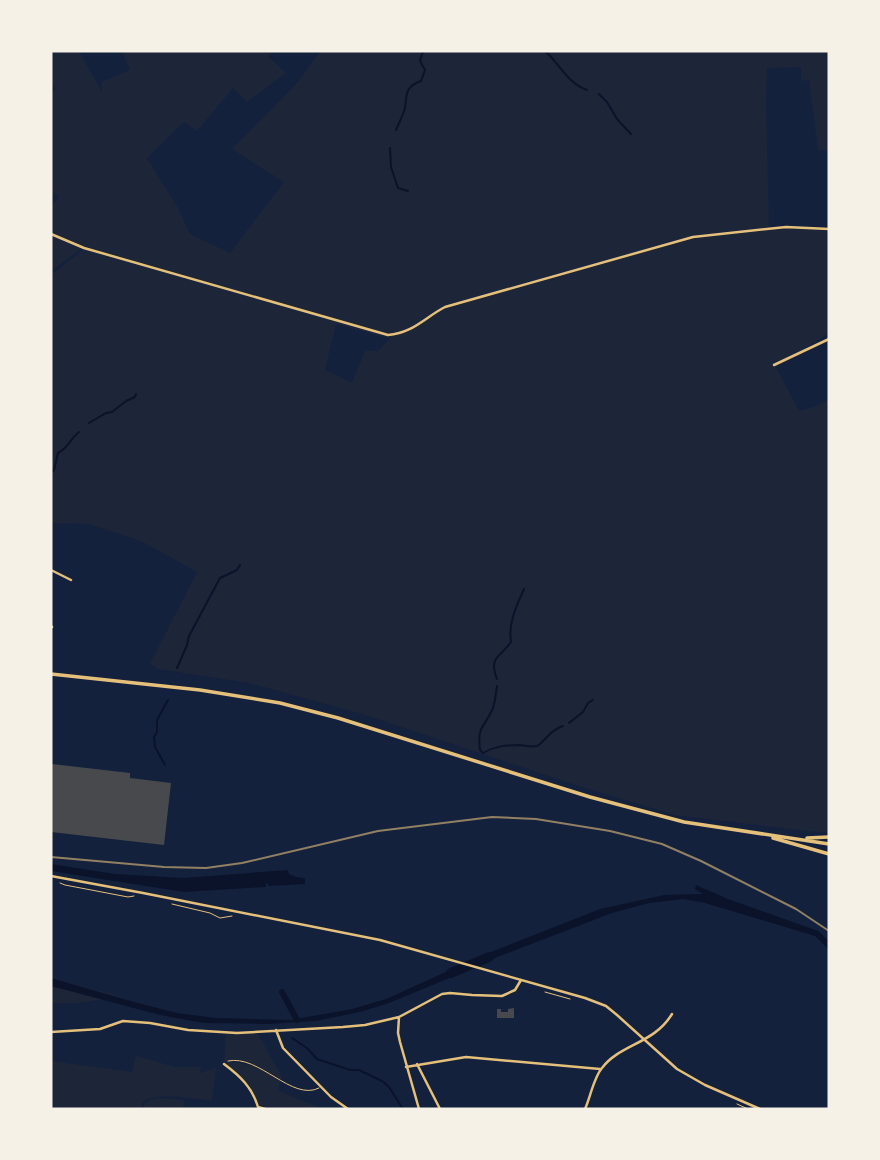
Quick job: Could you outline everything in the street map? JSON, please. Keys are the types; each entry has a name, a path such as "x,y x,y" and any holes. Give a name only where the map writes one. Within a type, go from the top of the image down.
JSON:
{"main road":[{"path":"51,674 200,690 280,703 338,718 590,797 684,822 829,844"},
{"path":"754,833 829,854"},
{"path":"799,839 829,837"}],"street":[{"path":"51,234 85,249 388,335 413,328 445,307 693,237 786,227 829,229"},
{"path":"774,365 829,339"},
{"path":"51,570 71,580"},
{"path":"51,876 398,944 585,998 606,1006 677,1069 705,1085 760,1109"},
{"path":"51,1032 100,1029 123,1021 188,1030 237,1033 365,1025 399,1017 442,994 502,996 516,990 521,980"},
{"path":"585,1109 600,1069 613,1058 654,1035 672,1014"},
{"path":"399,1017 398,1033 419,1109"},
{"path":"276,1030 283,1048 348,1109"},
{"path":"406,1067 467,1057 600,1069"},
{"path":"223,1064 240,1075 258,1107 265,1109"},
{"path":"417,1064 440,1109"}],"lane":[{"path":"229,1061 261,1067 282,1082 304,1090 314,1090 321,1086"}],"path":[{"path":"55,881 128,897 138,895"},
{"path":"168,901 174,906 210,913 220,918 235,915"},
{"path":"538,988 548,994 575,999"}],"shaded area":[{"path":"79,51 102,92 101,82 130,70 122,51 274,51 268,56 286,73 247,102 233,88 197,131 184,122 147,158 178,208 190,234 230,253 284,182 232,149 298,82 320,51 829,51 829,150 818,150 809,80 801,81 801,67 767,68 766,103 769,227 829,228 829,333 776,367 799,411 829,400 829,832 675,815 366,715 249,683 158,669 150,664 197,572 141,541 89,524 51,523 51,275 84,249 51,234 51,207 59,197 51,190 51,94 56,89 51,81 51,53","holes":["336,324 390,339 378,351 365,351 352,383 325,370"]},
{"path":"51,235 81,249 51,271"},
{"path":"51,864 115,874 184,878 288,870 289,874 305,878 305,884 269,886 266,883 266,887 184,892 51,871"},
{"path":"696,885 818,931 829,941 829,950 815,936 683,899 649,903 612,913 482,963 471,960 600,909 664,895 703,894 695,889"},
{"path":"457,967 469,970 360,1012 316,1021 269,1024 203,1023 160,1015 51,986 51,978 177,1013 216,1018 293,1020 293,1017 352,1009 386,999"},
{"path":"51,978 121,997 77,1003 51,1003"},
{"path":"257,1032 282,1077 281,1080 261,1067 234,1059 230,1061 261,1068 280,1081 278,1091 323,1109 269,1109 259,1105 245,1082 225,1064 228,1061 224,1063 226,1033"},
{"path":"136,1056 175,1067 201,1067 200,1073 216,1068 212,1101 165,1096 142,1102 141,1109 51,1109 51,1061 132,1072"},
{"path":"163,1098 184,1100 183,1109 143,1109 148,1101"}],"building":[{"path":"52,764 130,773 130,778 171,783 164,845 51,832"},
{"path":"514,1008 514,1018 497,1018 497,1009 508,1012 508,1009"}],"waterway":[{"path":"396,130 405,108 408,91 421,81 425,70 420,61 423,51"},
{"path":"545,51 569,78 587,90"},
{"path":"599,94 631,134"},
{"path":"390,148 391,167 398,188 408,191"},
{"path":"89,423 112,412 136,394"},
{"path":"51,473 58,453 79,432"},
{"path":"177,668 189,636 220,578 237,570 240,565"},
{"path":"497,679 495,661 511,642 512,622 524,589"},
{"path":"497,686 493,708 480,731 480,750 483,753 505,746 537,746 554,730 563,726"},
{"path":"165,765 155,747 154,737 157,720 168,700"},
{"path":"569,723 593,700"},
{"path":"451,973 489,957"},
{"path":"282,992 297,1020"},
{"path":"292,1038 317,1059 350,1070 359,1070 382,1081 403,1109"}],"railway":[{"path":"51,857 206,868 242,863 378,831 492,817 536,819 610,831 662,844 796,909 829,931"}]}
